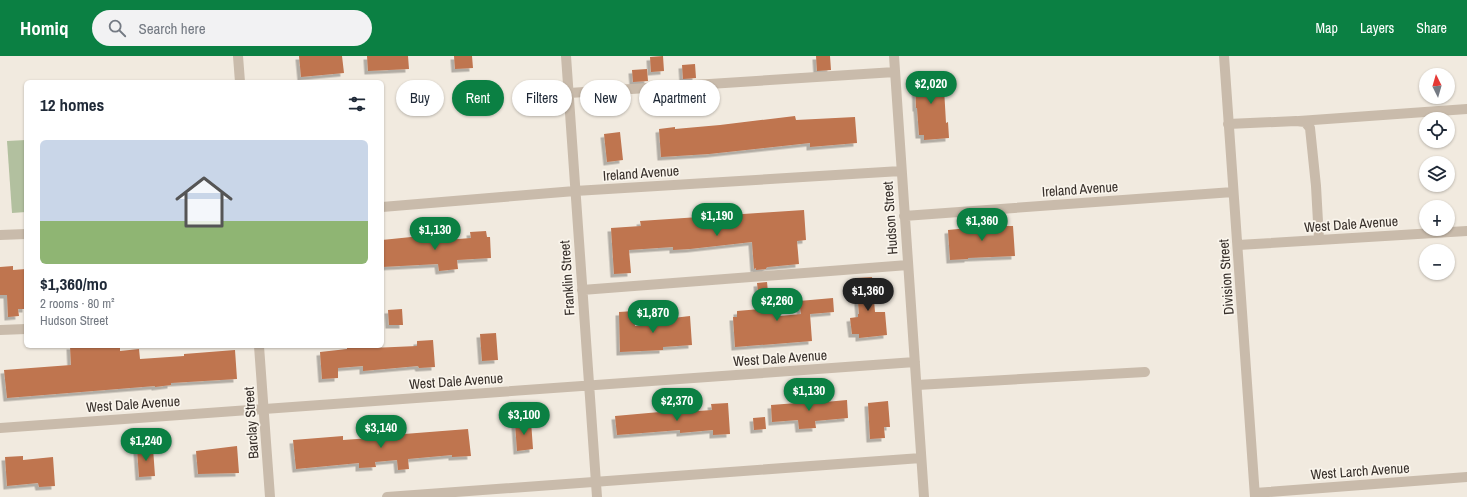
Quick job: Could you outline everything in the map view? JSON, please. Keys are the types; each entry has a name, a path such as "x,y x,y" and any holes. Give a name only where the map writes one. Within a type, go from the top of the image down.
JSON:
{"street":[{"path":"238,56 240,80"},
{"name":"Franklin Street","path":"566,56 568,80"},
{"name":"Hudson Street","path":"894,56 924,497"},
{"name":"Division Street","path":"1224,56 1255,495"},
{"path":"572,94 895,72"},
{"path":"1228,124 1296,121 1467,109"},
{"name":"Franklin Street","path":"570,116 597,497"},
{"path":"1296,121 1305,122 1310,128 1320,240"},
{"name":"Ireland Avenue","path":"384,207 575,192 901,171"},
{"name":"Ireland Avenue","path":"904,216 1233,192"},
{"name":"West Dale Avenue","path":"1238,245 1467,231"},
{"path":"0,236 24,234"},
{"path":"582,290 908,265"},
{"path":"0,330 24,328"},
{"name":"Barclay Street","path":"259,348 270,497"},
{"name":"West Dale Avenue","path":"0,428 915,362"},
{"path":"917,385 1145,372"},
{"path":"387,497 921,458"},
{"name":"West Larch Avenue","path":"1255,495 1467,476"}],"green space":[{"path":"24,140 24,212 12,213 7,141"}],"building":[{"path":"299,56 342,56 344,73 301,77"},
{"path":"367,56 408,56 409,69 368,71"},
{"path":"454,56 472,56 473,68 455,69"},
{"path":"663,56 664,71 651,72 650,57"},
{"path":"816,56 830,56 831,70 817,71"},
{"path":"695,64 696,78 683,79 682,65"},
{"path":"647,69 648,80 633,82 632,70"},
{"path":"943,71 946,123 948,122 949,138 924,140 924,135 919,135 916,108 915,73"},
{"path":"795,116 796,120 855,117 857,143 810,147 810,143 709,154 661,157 659,129 720,125"},
{"path":"620,132 623,160 607,162 604,134"},
{"path":"804,210 806,240 797,241 799,264 768,267 766,269 756,270 756,268 754,269 752,242 690,249 673,250 673,247 629,250 631,273 614,274 611,228 641,226 640,221"},
{"path":"989,226 1013,226 1015,256 950,260 948,230"},
{"path":"486,231 487,237 490,237 491,258 457,260 458,269 439,271 438,264 384,267 384,240 421,236 421,242 471,238 470,232"},
{"path":"13,266 13,270 24,269 24,309 18,309 19,316 8,317 7,295 0,295 0,267"},
{"path":"872,277 875,312 885,312 887,335 859,338 859,334 852,334 850,318 858,317 859,314 856,278"},
{"path":"767,282 770,312 780,311 780,316 801,314 799,301 833,298 834,312 810,314 812,341 735,347 733,317 737,317 737,311 760,309 757,283"},
{"path":"402,309 403,325 389,325 388,310"},
{"path":"634,311 635,326 674,323 673,318 690,316 692,345 663,347 663,350 620,352 619,312"},
{"path":"496,333 498,360 482,361 480,334"},
{"path":"433,340 435,367 419,368 418,366 363,371 363,366 338,368 338,378 322,379 320,352 347,348 417,346 417,341"},
{"path":"70,348 120,348 120,351 139,349 140,359 235,350 237,379 171,383 171,385 155,387 7,398 4,370 71,365"},
{"path":"813,397 814,403 847,400 848,418 815,421 816,428 799,429 798,420 772,422 771,405 797,403 797,398"},
{"path":"888,401 890,427 884,427 885,438 870,439 868,403"},
{"path":"728,403 730,434 713,435 713,430 680,433 680,430 617,435 615,416 671,411 671,413 712,410 711,404"},
{"path":"765,417 766,429 754,430 753,418"},
{"path":"531,421 533,449 517,451 515,423"},
{"path":"468,429 471,456 452,457 452,455 408,459 409,469 398,470 397,460 375,462 376,467 359,468 359,463 296,469 293,440 343,436 343,440 385,437 385,432 403,431 404,434"},
{"path":"237,446 239,473 198,474 196,451"},
{"path":"153,448 155,476 139,477 137,449"},
{"path":"23,456 23,460 53,457 55,486 39,487 38,483 7,486 5,457"}]}
